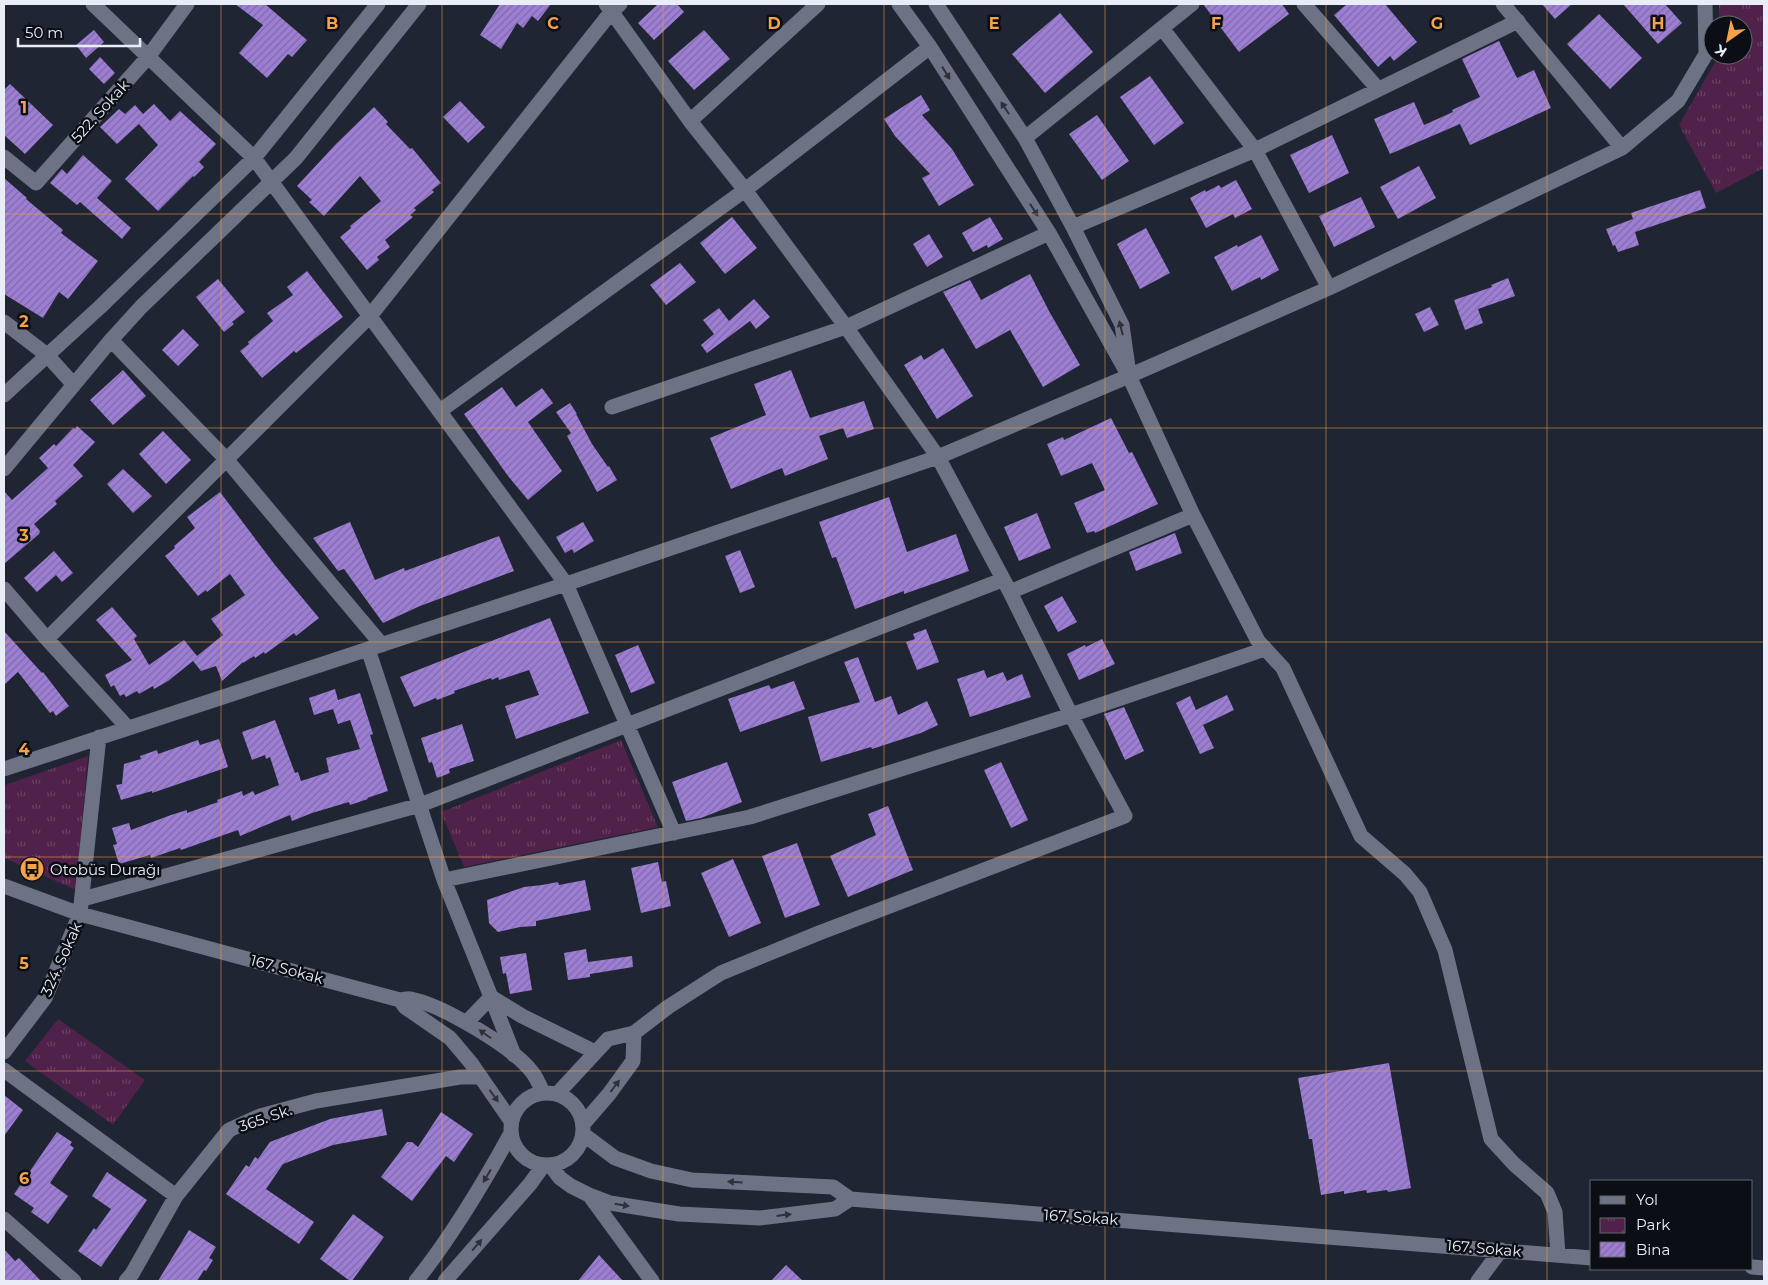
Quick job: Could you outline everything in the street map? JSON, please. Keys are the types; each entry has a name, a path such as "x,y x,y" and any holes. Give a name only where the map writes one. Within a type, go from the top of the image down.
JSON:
{"street":[{"path":"94,4 254,158 566,584 674,833"},
{"name":"522. Sokak","path":"4,157 36,183 148,57 187,4"},
{"path":"4,395 254,158 378,4"},
{"path":"4,469 111,340 141,307 296,158 419,4"},
{"path":"690,121 818,4"},
{"path":"899,4 930,48 1049,233 1129,376 1193,515 1258,641 1283,668 1360,836 1405,874 1420,892 1445,950 1491,1139 1514,1164 1548,1193 1555,1212 1558,1255"},
{"path":"936,4 1024,138 1073,227 1122,325 1129,376"},
{"path":"1024,138 1192,4"},
{"path":"1304,4 1378,89"},
{"path":"1503,4 1622,148"},
{"path":"4,769 566,584 938,457 1329,288 1622,148 1678,101 1706,54 1706,4"},
{"path":"47,639 370,316 613,6 690,121 745,190 846,327 938,457 1125,816 819,932 721,973 668,1007 634,1033 608,1039 550,1094"},
{"path":"1073,227 1255,150 1518,21"},
{"path":"1162,28 1255,150 1329,288"},
{"path":"440,411 745,190 930,48"},
{"path":"612,407 846,327 1049,233"},
{"path":"4,322 47,355 74,385"},
{"path":"111,340 226,459 375,647 420,805 444,880 514,1055"},
{"path":"82,906 420,805 627,724 1006,586 1193,515"},
{"path":"4,589 128,728"},
{"path":"444,880 750,817 1071,715 1266,648"},
{"name":"324. Sokak","path":"4,1052 45,998 82,906 99,737"},
{"name":"167. Sokak","path":"4,886 82,906 400,1000 410,998 425,1003 467,1022 514,1055 531,1071 550,1094"},
{"path":"491,997 522,1016 595,1052"},
{"path":"467,1022 491,997"},
{"path":"400,1000 405,1007 418,1014 450,1038 479,1076 511,1127 514,1145 521,1154 531,1162 547,1166 566,1182 589,1196 610,1203 679,1214 760,1218 835,1209 850,1199"},
{"path":"583,1129 633,1061 634,1033"},
{"path":"4,1070 176,1196"},
{"name":"365. Sk.","path":"126,1281 132,1274 176,1196 230,1130 260,1116 316,1101 460,1077 479,1076"},
{"path":"416,1281 429,1265 487,1176 511,1127 516,1110 524,1101 534,1095 550,1094 567,1099 576,1108 583,1129 581,1143 575,1153 566,1161 547,1166 445,1281"},
{"name":"167. Sokak","path":"583,1129 615,1158 651,1171 692,1180 833,1188 850,1199 1590,1258"},
{"path":"589,1196 652,1281"},
{"path":"4,1219 74,1281"},
{"path":"1478,1281 1501,1250"}],"green space":[{"path":"1719,4 1764,4 1764,168 1716,193 1679,125 1713,65 1753,65 1753,15 1719,15"},
{"path":"621,740 658,827 464,867 441,812"},
{"path":"88,756 76,890 4,858 4,792 5,785"},
{"path":"58,1019 145,1080 113,1125 25,1061"}],"building":[{"path":"235,4 265,4 307,40 292,57 288,54 267,78 239,53 263,25"},
{"path":"500,4 551,4 538,21 532,16 523,28 517,23 501,49 480,35"},
{"path":"658,4 677,4 684,12 654,40 638,23"},
{"path":"1203,4 1282,4 1289,14 1239,52"},
{"path":"1347,4 1385,4 1417,42 1394,61 1390,56 1378,67 1334,15"},
{"path":"1542,4 1572,4 1555,19"},
{"path":"1623,4 1665,4 1682,23 1658,44"},
{"path":"1060,13 1093,52 1045,93 1012,54"},
{"path":"1599,14 1642,58 1610,89 1567,44"},
{"path":"94,30 104,42 86,58 76,45"},
{"path":"704,30 730,59 694,90 668,61"},
{"path":"1499,41 1517,78 1534,70 1551,108 1470,145 1460,124 1390,154 1374,119 1414,102 1424,125 1480,97 1462,59"},
{"path":"100,57 115,73 104,84 89,69"},
{"path":"1150,76 1184,123 1154,145 1120,97"},
{"path":"10,84 53,125 25,154 4,135 4,90"},
{"path":"921,95 930,110 922,115 952,149 974,185 939,206 922,178 930,174 895,136 884,119"},
{"path":"460,101 485,127 468,143 443,117"},
{"path":"154,104 170,121 180,111 216,144 199,162 204,167 158,211 125,179 158,145 139,124 117,144 100,127 119,109 125,114 135,105 143,114"},
{"path":"374,107 388,122 386,124 410,149 412,148 441,183 432,190 434,192 414,208 416,210 410,215 413,217 385,240 390,247 377,257 379,260 367,270 340,237 351,228 350,226 381,201 360,176 324,216 309,202 312,200 297,186"},
{"path":"1097,115 1129,161 1102,180 1069,134"},
{"path":"1332,135 1349,173 1309,193 1290,155"},
{"path":"83,155 112,181 97,198 131,228 122,239 80,202 77,205 50,183 62,169 67,174"},
{"path":"1419,166 1436,198 1398,219 1380,187"},
{"path":"4,178 63,230 61,233 98,261 68,299 59,292 43,318 4,294"},
{"path":"1236,180 1252,209 1235,218 1233,214 1206,228 1190,198 1219,185 1221,188"},
{"path":"1700,190 1706,208 1635,232 1639,245 1618,252 1615,245 1613,246 1606,229 1633,219 1631,213"},
{"path":"1361,197 1375,227 1334,247 1319,216"},
{"path":"732,217 757,248 725,274 700,243"},
{"path":"990,217 1003,239 988,248 987,245 973,252 962,233"},
{"path":"1146,228 1170,273 1140,289 1117,244"},
{"path":"929,234 943,257 927,267 913,244"},
{"path":"1261,235 1279,270 1261,280 1260,277 1232,291 1214,257"},
{"path":"680,263 696,282 666,305 650,285"},
{"path":"307,271 343,317 296,353 294,351 262,378 240,351 273,321 267,313 293,295 287,287"},
{"path":"1030,274 1080,365 1043,387 1010,330 976,349 943,292 970,280 981,300"},
{"path":"1508,278 1515,296 1478,309 1483,323 1465,330 1454,300 1492,287 1491,285"},
{"path":"218,279 245,312 232,322 234,324 224,332 196,297"},
{"path":"754,299 770,317 756,329 750,321 707,353 701,345 714,334 703,320 719,308 729,321"},
{"path":"1430,307 1439,325 1424,332 1415,314"},
{"path":"183,329 199,345 178,366 162,350"},
{"path":"943,348 973,396 937,419 904,365 921,355 924,360"},
{"path":"123,370 146,396 113,425 90,400"},
{"path":"791,370 810,418 864,401 874,429 847,438 843,428 819,436 828,459 785,476 782,468 731,489 710,438 766,415 754,384"},
{"path":"502,387 516,407 542,388 553,403 528,422 562,471 528,500 508,476 464,414"},
{"path":"570,403 592,444 617,480 597,492 567,436 571,433 556,412"},
{"path":"1111,418 1129,453 1132,452 1158,504 1095,533 1094,531 1087,533 1074,503 1105,490 1092,463 1061,476 1047,444 1063,437 1064,440"},
{"path":"77,426 95,442 73,465 83,476 55,501 57,504 34,524 40,531 39,534 4,564 4,491 12,500 48,468 39,458 54,444 56,446"},
{"path":"163,431 191,460 166,484 139,454"},
{"path":"123,469 152,496 133,513 107,484"},
{"path":"220,492 275,565 319,618 296,636 294,633 265,654 264,652 255,658 254,656 243,662 222,681 216,666 201,671 193,661 168,681 154,689 153,686 139,694 137,691 126,697 124,694 120,696 114,685 111,687 105,675 132,660 96,620 112,607 137,636 134,639 149,665 184,640 197,656 223,635 211,619 245,595 230,574 207,592 206,590 198,596 165,556 195,528 187,517"},
{"path":"889,497 907,552 956,534 969,571 904,594 904,591 855,609 836,557 832,558 819,522"},
{"path":"1037,513 1051,548 1019,561 1004,527"},
{"path":"350,522 375,580 404,568 405,571 499,536 514,571 420,606 383,623 344,569 338,571 313,538"},
{"path":"583,522 594,541 574,553 572,549 565,553 556,537"},
{"path":"1175,533 1182,553 1136,571 1129,552"},
{"path":"740,550 755,587 740,593 725,556"},
{"path":"54,551 73,573 62,582 56,575 37,592 24,578"},
{"path":"1062,596 1077,622 1058,632 1044,606"},
{"path":"550,618 589,713 516,739 505,706 539,695 529,670 499,680 498,677 492,680 491,678 454,691 455,693 437,700 436,698 414,707 400,677"},
{"path":"926,629 939,662 917,670 906,642 915,639 913,634"},
{"path":"4,631 43,672 69,706 56,716 53,711 50,713 18,672 4,685"},
{"path":"1102,639 1115,664 1079,680 1067,654"},
{"path":"638,645 655,683 631,693 615,655"},
{"path":"858,657 875,702 891,696 898,715 927,701 938,725 921,733 872,749 871,747 821,762 808,717 860,702 844,662"},
{"path":"984,670 987,678 1003,672 1007,681 1022,674 1031,697 970,717 957,679"},
{"path":"794,681 805,709 740,732 728,699 769,685 771,689"},
{"path":"335,689 338,700 360,693 373,734 370,735 388,791 350,805 349,802 292,821 290,815 240,836 238,830 181,850 180,848 151,858 150,855 119,864 113,845 117,844 112,828 129,823 131,830 187,810 187,813 242,791 243,796 253,791 255,795 279,785 270,757 266,759 265,755 252,760 242,732 275,720 295,773 298,772 301,781 329,772 326,758 360,749 350,720 338,724 333,709 314,715 309,698"},
{"path":"1227,695 1234,710 1203,725 1214,748 1200,754 1176,703 1190,696 1196,710"},
{"path":"1124,707 1144,751 1125,760 1104,714"},
{"path":"462,724 474,761 449,769 450,773 437,778 432,762 429,763 421,738"},
{"path":"219,739 228,767 152,793 152,791 121,800 116,785 122,784 124,764 141,759 140,756 157,750 158,754 198,740 200,745"},
{"path":"727,762 742,802 701,818 686,821 672,782"},
{"path":"1001,762 1028,820 1011,828 984,770"},
{"path":"888,806 913,870 848,897 830,856 876,835 868,814"},
{"path":"797,843 820,905 785,918 762,856"},
{"path":"733,859 761,923 729,937 701,873"},
{"path":"658,862 662,882 666,881 671,906 641,913 631,868"},
{"path":"585,880 591,910 536,921 536,926 520,927 498,932 489,923 487,900 524,887 558,882 559,885"},
{"path":"586,949 588,962 632,956 633,967 590,974 590,977 568,980 564,953"},
{"path":"526,953 532,990 510,994 506,973 503,974 500,957"},
{"path":"1389,1063 1411,1188 1367,1193 1366,1190 1344,1194 1344,1191 1321,1195 1312,1139 1309,1139 1298,1078"},
{"path":"4,1095 23,1110 4,1136"},
{"path":"382,1109 387,1135 333,1145 283,1164 266,1189 314,1222 299,1244 226,1194 246,1165 249,1167 255,1157 258,1159 270,1142 330,1119"},
{"path":"441,1112 473,1134 454,1162 446,1156 412,1201 381,1177 407,1142 412,1142 418,1147"},
{"path":"57,1132 72,1142 70,1145 74,1148 50,1183 68,1196 48,1224 31,1212 34,1208 14,1194"},
{"path":"107,1172 147,1200 101,1267 78,1251 94,1228 96,1230 111,1209 92,1196"},
{"path":"353,1214 384,1237 352,1281 350,1281 320,1259"},
{"path":"189,1230 216,1247 209,1258 213,1260 197,1281 158,1281"},
{"path":"4,1249 15,1261 19,1258 41,1281 4,1281"},
{"path":"599,1255 623,1281 578,1281"},
{"path":"786,1265 803,1281 771,1281"}],"place":[{"name":"Otobüs Durağı","path":"32,869"}]}
